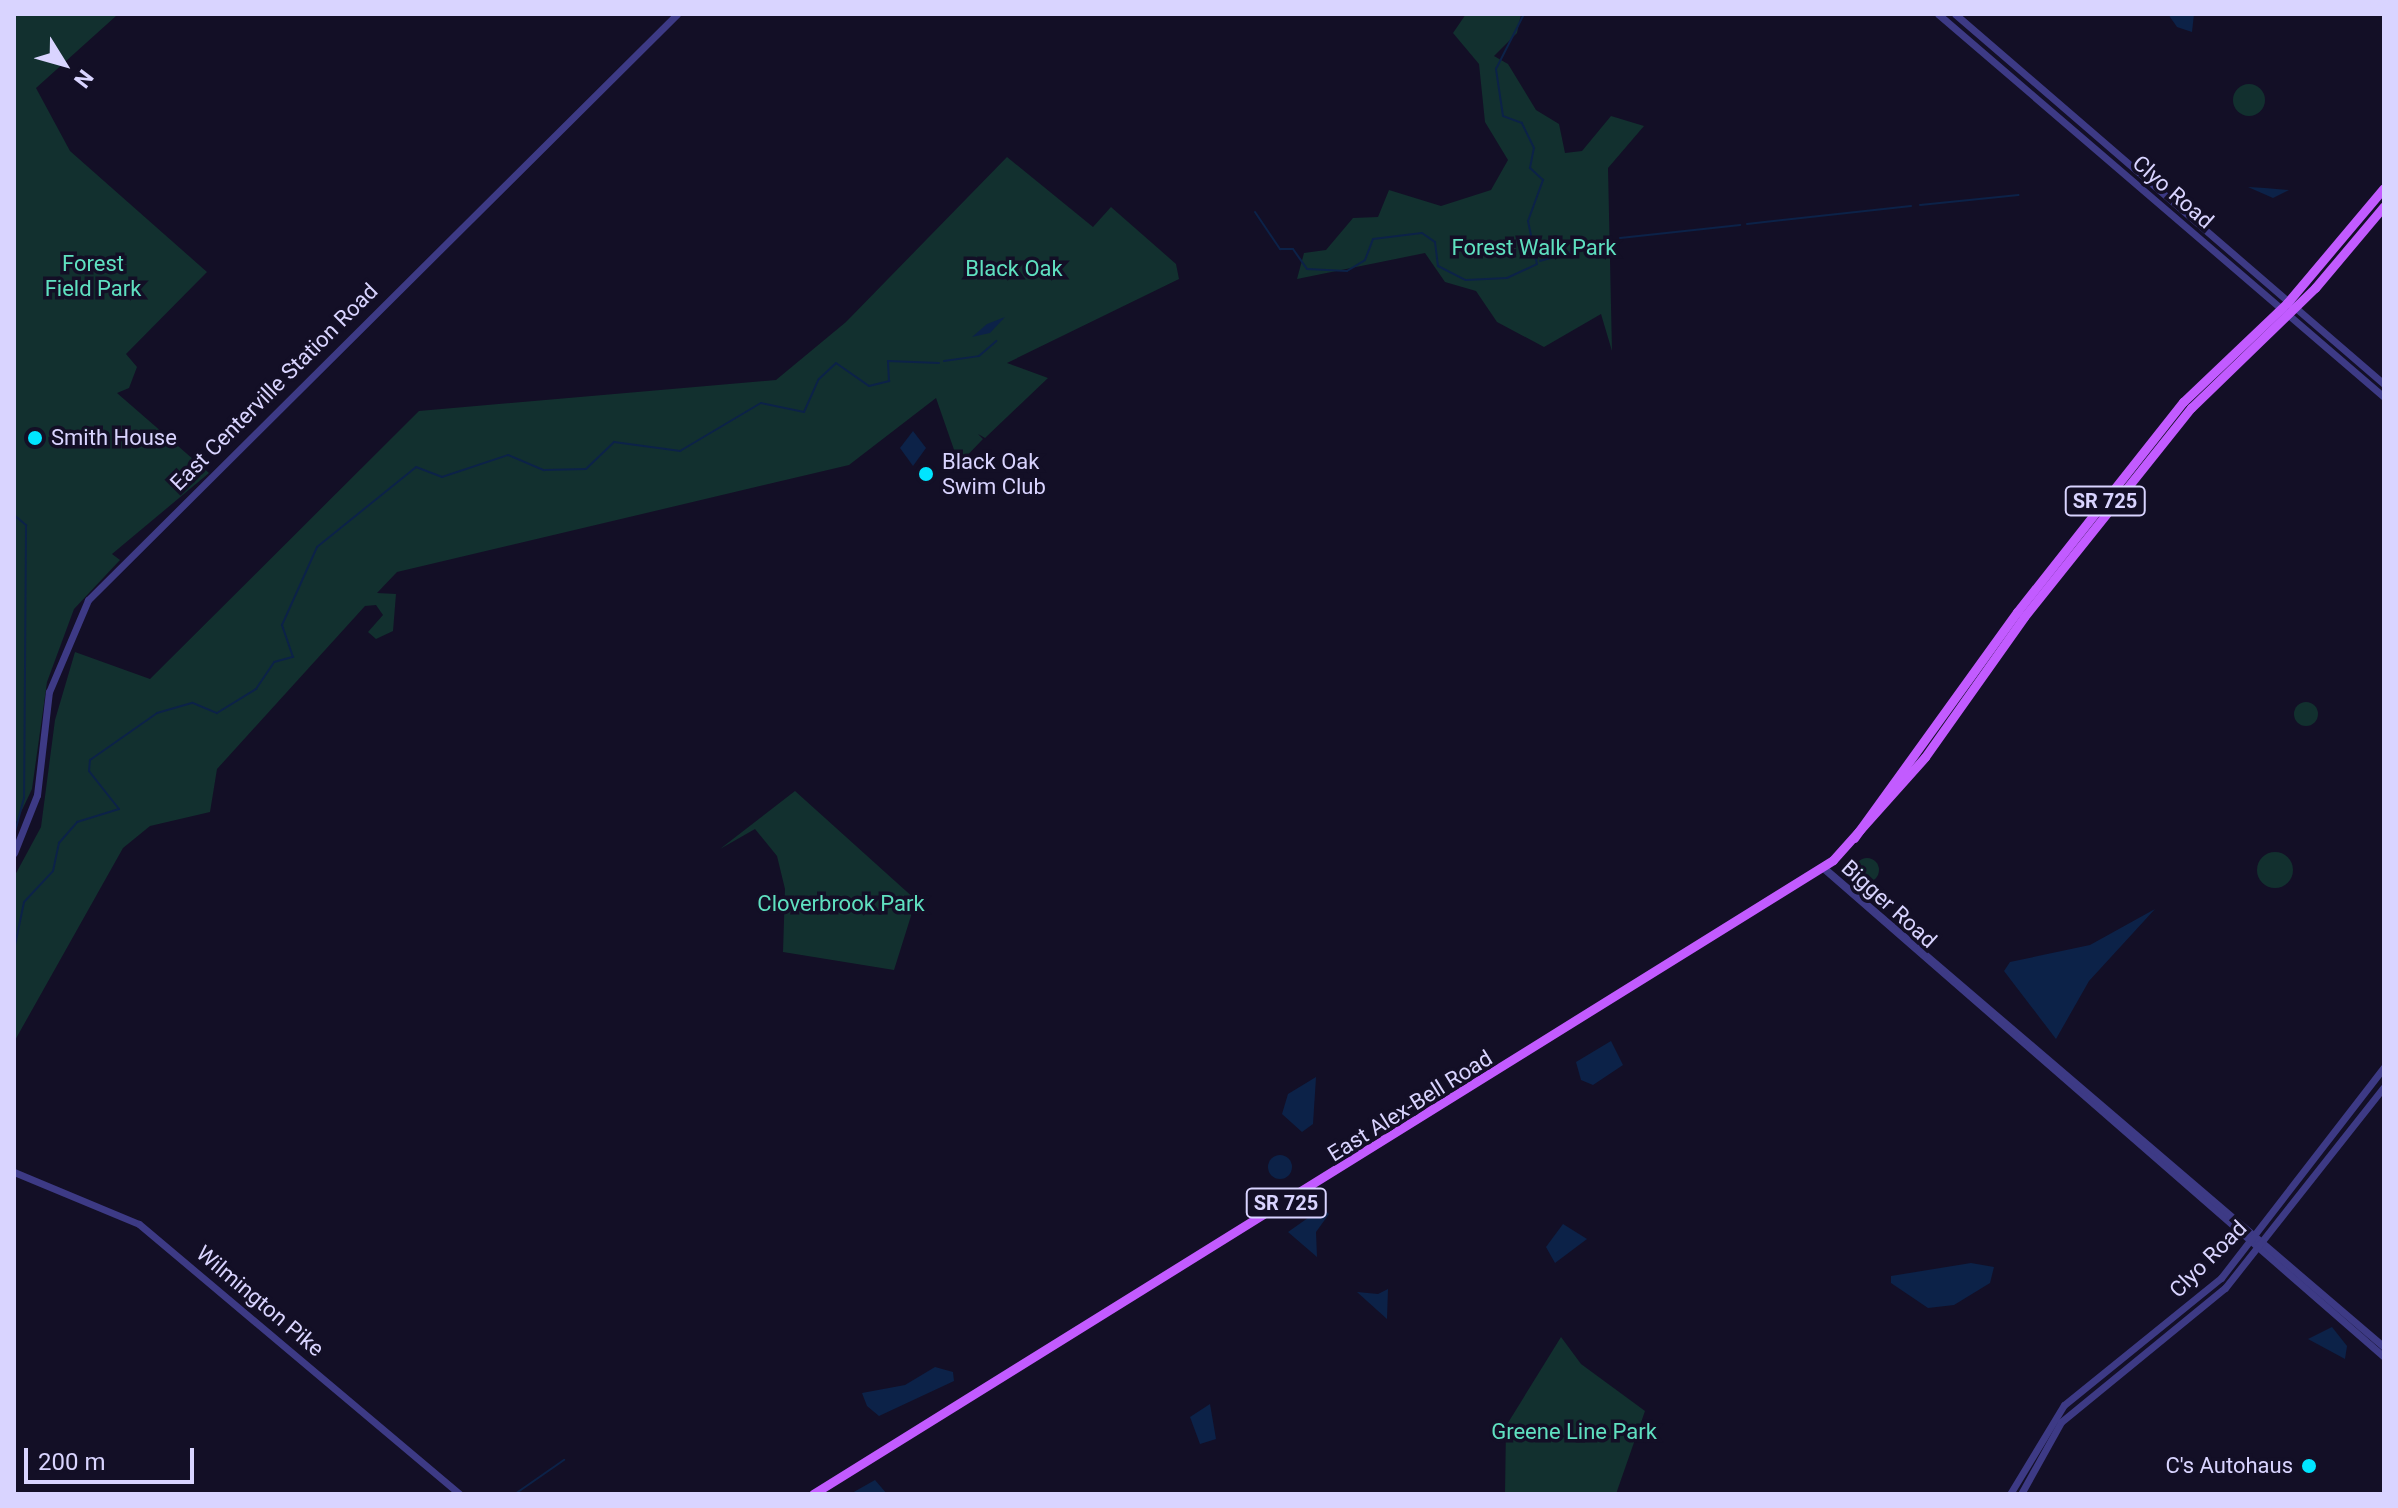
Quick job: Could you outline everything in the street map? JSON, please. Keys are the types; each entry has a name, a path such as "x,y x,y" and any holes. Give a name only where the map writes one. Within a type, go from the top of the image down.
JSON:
{"main road":[{"name":"SR 725","path":"2288,310 2384,188"},
{"path":"2369,207 2381,210"},
{"name":"SR 725","path":"2288,310 2381,210"},
{"name":"East Alex-Bell Road","path":"813,1494 1822,867 1854,838 1958,704 2020,614 2193,391 2288,310"}],"street":[{"name":"East Centerville Station Road","path":"14,853 36,799 49,692 88,600 677,14"},
{"name":"Clyo Road","path":"1938,14 2288,310 2384,384"},
{"name":"Clyo Road","path":"1955,14 2384,397"},
{"name":"Bigger Road","path":"1822,867 2258,1234 2384,1347"},
{"name":"Bigger Road","path":"1822,867 2384,1357"},
{"name":"Clyo Road","path":"2010,1494 2064,1405 2199,1300 2252,1242 2384,1067"},
{"name":"Clyo Road","path":"2021,1494 2047,1441 2075,1407 2209,1304 2266,1241 2384,1087"},
{"name":"Wilmington Pike","path":"14,1172 139,1224 460,1494"}],"green space":[{"name":"Forest Field Park","path":"14,14 116,16 36,88 70,151 207,272 126,354 137,367 129,388 117,393 209,473 112,554 120,560 74,609 47,682 32,789 14,827"},
{"name":"Forest Walk Park","path":"1466,14 1521,14 1517,33 1494,56 1508,64 1536,110 1559,124 1565,153 1582,151 1611,116 1644,126 1608,168 1612,351 1601,314 1544,347 1497,322 1476,291 1445,282 1425,253 1297,279 1304,253 1326,250 1353,218 1378,217 1389,190 1441,206 1491,190 1508,160 1485,122 1479,64 1453,33"},
{"path":"2249,84 2261,88 2265,100 2261,112 2249,116 2237,112 2233,100 2237,88"},
{"name":"Black Oak","path":"1007,157 1093,227 1111,207 1176,264 1179,279 1007,363 1048,378 985,438 978,434 983,439 959,464 936,398 849,465 397,572 377,593 396,594 393,631 376,639 368,632 383,615 376,605 365,606 217,769 210,812 150,826 123,848 14,1042 14,877 41,827 55,720 75,652 150,679 419,411 776,380 846,322"},
{"path":"2306,702 2315,705 2318,714 2315,723 2306,726 2297,723 2294,714 2297,705"},
{"name":"Cloverbrook Park","path":"795,791 916,900 894,970 783,952 785,889 777,856 755,829 720,849"},
{"path":"2275,852 2288,857 2293,870 2288,883 2275,888 2262,883 2257,870 2262,857"},
{"path":"1867,858 1876,861 1879,870 1876,879 1867,882 1858,879 1855,870 1858,861"},
{"name":"Greene Line Park","path":"1561,1337 1581,1364 1645,1411 1616,1494 1505,1494 1506,1426"}],"water":[{"path":"2168,14 2194,14 2192,32 2177,27"},
{"path":"2248,187 2265,188 2289,190 2273,198"},
{"path":"1005,317 990,333 972,337 987,324"},
{"path":"913,431 926,448 913,466 900,448"},
{"path":"2155,909 2089,981 2056,1039 2004,971 2010,962 2090,945"},
{"path":"1611,1041 1623,1065 1593,1085 1581,1080 1576,1062"},
{"path":"1316,1077 1313,1124 1302,1132 1282,1114 1288,1094"},
{"path":"1280,1155 1289,1158 1292,1167 1289,1176 1280,1179 1271,1176 1268,1167 1271,1158"},
{"path":"1322,1208 1329,1214 1316,1232 1317,1257 1288,1232"},
{"path":"1563,1224 1587,1239 1555,1263 1546,1247"},
{"path":"1971,1263 1994,1267 1990,1283 1954,1305 1928,1308 1891,1283 1891,1276"},
{"path":"1388,1289 1387,1319 1357,1292 1378,1294"},
{"path":"2332,1327 2347,1346 2345,1359 2308,1339"},
{"path":"935,1367 953,1372 954,1381 879,1416 867,1406 862,1393 905,1385"},
{"path":"1210,1404 1216,1439 1200,1444 1190,1417"},
{"path":"875,1480 887,1494 852,1494 852,1493"}],"waterway":[{"path":"1255,212 1280,249 1293,249 1307,269 1347,271 1365,260 1373,239 1422,233 1435,242 1438,266 1466,280 1507,278 1537,264 1528,221 1543,180 1530,168 1534,148 1522,123 1503,116 1496,69 1524,14"},
{"path":"1920,205 2018,195"},
{"path":"1747,224 1911,206"},
{"path":"1620,238 1740,225"},
{"path":"1540,261 1604,242"},
{"path":"944,361 979,356 996,341"},
{"path":"14,950 24,902 53,871 59,843 77,822 119,809 89,771 90,760 157,713 193,703 217,713 256,689 274,662 293,657 282,625 317,547 416,467 442,477 508,455 544,470 586,469 614,442 680,451 761,403 804,412 819,379 836,363 869,386 889,381 888,361 939,363"},
{"path":"14,515 26,525 24,798 14,835"},
{"path":"515,1494 564,1460"}],"place":[{"name":"Smith House","path":"35,438"},
{"name":"Black Oak Swim Club","path":"926,474"},
{"name":"C's Autohaus","path":"2309,1466"}]}
